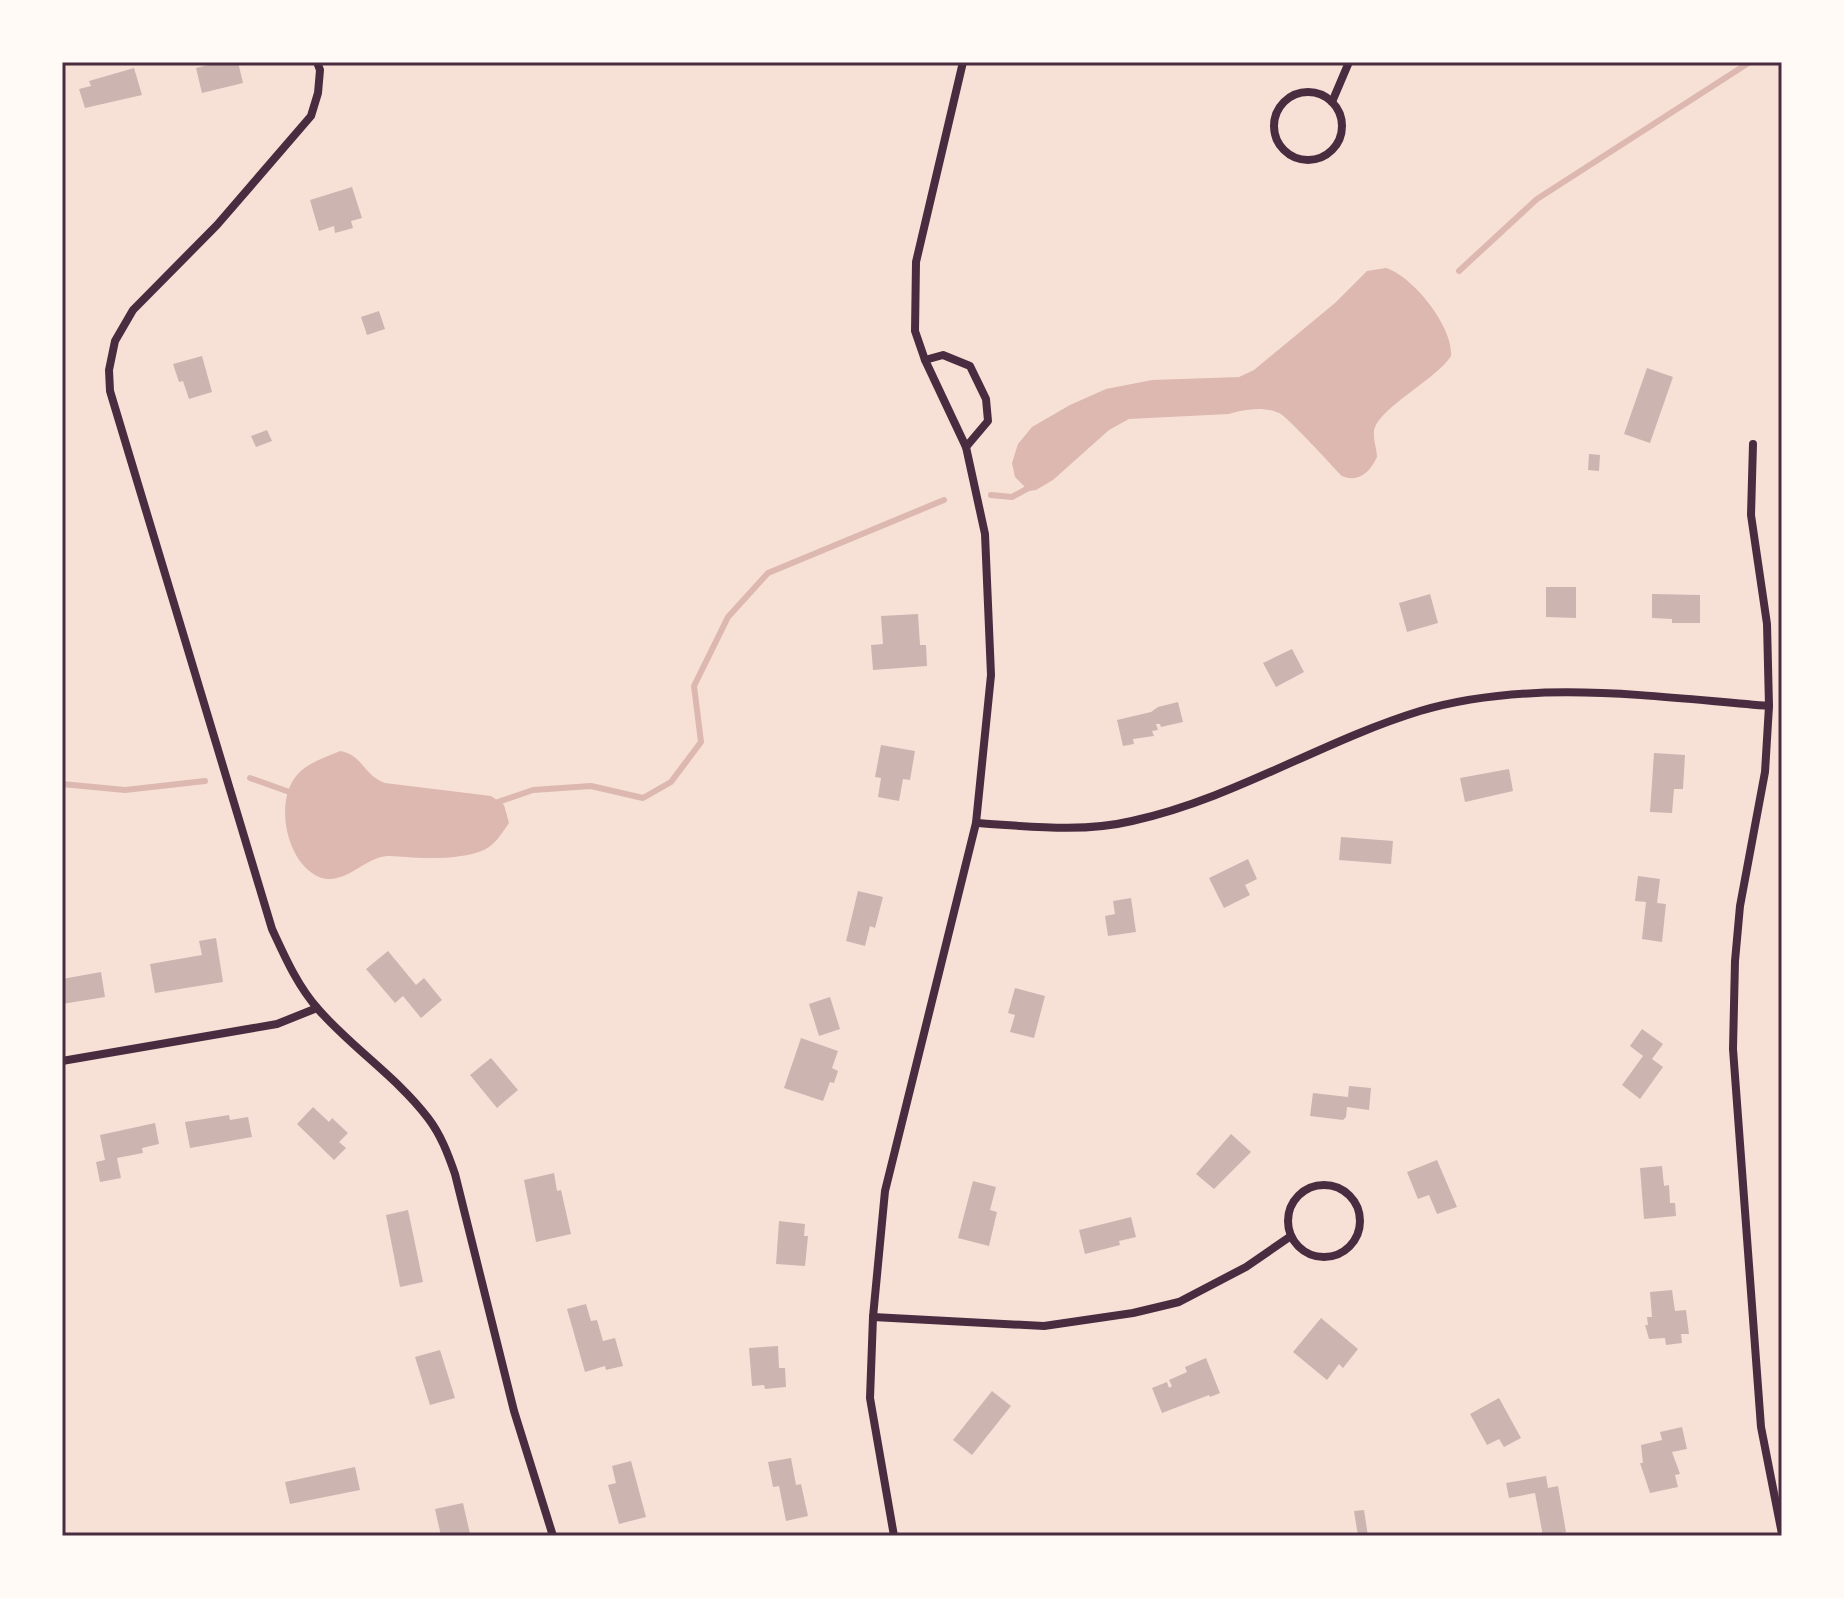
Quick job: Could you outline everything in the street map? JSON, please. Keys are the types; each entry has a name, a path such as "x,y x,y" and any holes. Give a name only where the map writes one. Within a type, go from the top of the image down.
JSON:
{"street":[{"path":"317,62 320,70 318,93 311,116 217,225 133,310 115,341 109,370 114,407 272,929 293,974 317,1008 410,1097 429,1119 444,1144 455,1174 514,1411 553,1536"},
{"path":"894,1536 870,1398 873,1317 885,1191 976,823 991,675 985,534 966,447 925,360 915,331 916,262 963,62"},
{"path":"1332,102 1323,95 1302,93 1283,104 1275,123 1280,144 1288,153 1297,159 1309,160 1330,153 1338,144 1342,122 1332,102 1349,62"},
{"path":"925,360 943,355 970,366 986,399 988,421 966,447"},
{"path":"1753,444 1751,515 1767,624 1769,706 1765,772 1740,906 1733,1049 1761,1427 1782,1534"},
{"path":"976,823 1090,828 1131,822 1193,805 1420,711 1481,698 1541,692 1769,706"},
{"path":"62,1061 277,1024 317,1008"},
{"path":"1310,1188 1338,1188 1346,1193 1357,1209 1359,1230 1355,1240 1338,1255 1316,1257 1306,1253 1291,1236 1288,1227 1290,1208 1310,1188"},
{"path":"873,1317 1044,1326 1133,1313 1179,1302 1246,1267 1291,1236"}],"shaded area":[{"path":"1386,268 1408,281 1430,304 1446,332 1451,356 1377,423 1374,435 1377,457 1363,475 1354,478 1342,476 1283,416 1261,409 1229,414 1129,419 1109,430 1053,480 1036,490 1029,491 1015,477 1012,463 1018,444 1032,427 1070,405 1106,389 1152,380 1239,377 1254,370 1335,303 1367,271"},
{"path":"340,751 354,757 385,783 491,796 504,805 509,823 492,845 476,853 435,858 384,856 343,876 319,877 298,859 291,845 285,815 286,800 290,786 301,771"}],"building":[{"path":"220,62 238,62 243,83 202,93 196,68"},
{"path":"134,68 142,95 85,108 79,89 91,86 89,81"},
{"path":"352,187 362,218 351,221 353,228 335,233 334,226 319,231 310,200"},
{"path":"379,311 385,329 367,335 361,317"},
{"path":"202,356 212,392 189,399 173,364"},
{"path":"1647,368 1673,377 1650,443 1624,434"},
{"path":"267,430 272,441 256,447 251,436"},
{"path":"1589,454 1600,455 1599,471 1588,470"},
{"path":"1546,587 1576,587 1576,618 1546,617"},
{"path":"1430,594 1438,623 1407,632 1399,603"},
{"path":"1652,594 1700,595 1700,623 1672,623 1672,619 1652,618"},
{"path":"918,614 920,645 926,645 927,666 873,670 871,645 883,644 881,616"},
{"path":"1292,649 1304,672 1276,687 1263,663"},
{"path":"1178,702 1183,722 1161,727 1156,724 1158,730 1152,731 1154,736 1133,739 1134,744 1123,746 1117,720"},
{"path":"881,745 915,751 910,780 903,779 899,801 878,797 881,778 875,777"},
{"path":"1654,753 1685,755 1683,789 1674,789 1672,813 1650,812"},
{"path":"1509,769 1513,791 1465,802 1460,778"},
{"path":"1341,837 1393,841 1391,864 1339,860"},
{"path":"1248,859 1257,879 1245,885 1250,895 1224,908 1209,878"},
{"path":"1638,876 1660,879 1657,903 1666,904 1662,942 1642,939 1646,902 1635,901"},
{"path":"858,891 883,897 875,928 870,926 865,946 846,941"},
{"path":"1131,898 1136,932 1108,936 1105,916 1115,914 1113,901"},
{"path":"216,938 223,982 155,993 150,964 202,955 199,941"},
{"path":"388,951 416,985 424,978 442,1000 421,1018 403,996 395,1003 366,969"},
{"path":"101,972 105,997 62,1004 62,979"},
{"path":"1015,988 1045,996 1034,1038 1010,1032 1015,1015 1008,1013"},
{"path":"830,997 840,1029 819,1036 809,1004"},
{"path":"1642,1029 1663,1044 1652,1059 1663,1067 1640,1099 1622,1085 1643,1056 1630,1046"},
{"path":"801,1038 838,1051 832,1068 838,1071 823,1101 784,1088"},
{"path":"491,1058 518,1090 497,1108 470,1075"},
{"path":"1349,1086 1371,1088 1369,1110 1347,1107 1343,1120 1310,1116 1313,1093 1348,1097"},
{"path":"313,1107 329,1122 332,1118 348,1133 339,1142 346,1148 334,1160 297,1124"},
{"path":"229,1115 230,1120 248,1117 252,1137 190,1148 185,1122"},
{"path":"155,1123 159,1144 142,1148 143,1153 117,1158 121,1178 100,1182 96,1162 105,1160 100,1135"},
{"path":"1231,1134 1251,1152 1214,1189 1196,1174"},
{"path":"1437,1160 1457,1207 1437,1214 1429,1195 1418,1199 1407,1172"},
{"path":"1662,1166 1664,1186 1669,1185 1670,1203 1675,1203 1676,1216 1644,1219 1640,1168"},
{"path":"554,1173 571,1234 536,1242 524,1180"},
{"path":"973,1181 996,1187 990,1210 997,1212 989,1246 958,1238"},
{"path":"408,1210 423,1282 400,1287 386,1215"},
{"path":"1131,1217 1136,1237 1119,1241 1120,1245 1085,1254 1079,1230"},
{"path":"779,1221 805,1224 804,1236 808,1236 805,1266 776,1264"},
{"path":"1672,1290 1675,1311 1686,1310 1689,1334 1681,1334 1682,1343 1666,1345 1665,1338 1649,1339 1645,1325 1648,1325 1647,1317 1652,1317 1650,1292"},
{"path":"586,1304 591,1321 597,1320 603,1341 615,1338 623,1366 606,1370 605,1366 585,1372 567,1309"},
{"path":"1321,1318 1358,1349 1343,1368 1339,1364 1327,1380 1293,1352"},
{"path":"778,1346 779,1368 785,1368 786,1387 765,1389 764,1385 752,1386 749,1348"},
{"path":"440,1350 455,1398 430,1405 415,1357"},
{"path":"1206,1358 1220,1393 1162,1413 1152,1388 1167,1382 1169,1388 1172,1386 1169,1380 1187,1372 1185,1367"},
{"path":"992,1391 1011,1406 972,1455 953,1440"},
{"path":"1499,1398 1521,1438 1504,1447 1499,1439 1487,1445 1470,1414"},
{"path":"1682,1427 1687,1449 1672,1452 1680,1474 1675,1475 1678,1487 1650,1493 1640,1463 1643,1463 1641,1445 1662,1440 1660,1432"},
{"path":"791,1458 796,1485 801,1484 808,1516 786,1521 779,1486 773,1487 768,1462"},
{"path":"631,1461 646,1517 619,1524 608,1485 616,1483 612,1466"},
{"path":"355,1467 360,1490 290,1504 285,1482"},
{"path":"1546,1476 1548,1488 1558,1486 1566,1532 1543,1536 1535,1493 1509,1498 1506,1483"},
{"path":"463,1503 470,1534 441,1536 435,1509"},
{"path":"1364,1510 1368,1536 1358,1536 1354,1511"}],"waterway":[{"path":"1459,271 1537,199 1750,62"},
{"path":"991,495 1012,497 1032,486"},
{"path":"495,803 533,790 591,786 643,798 671,782 701,742 694,686 728,617 768,573 944,500"},
{"path":"250,778 295,794"},
{"path":"62,784 125,790 205,781"}]}
